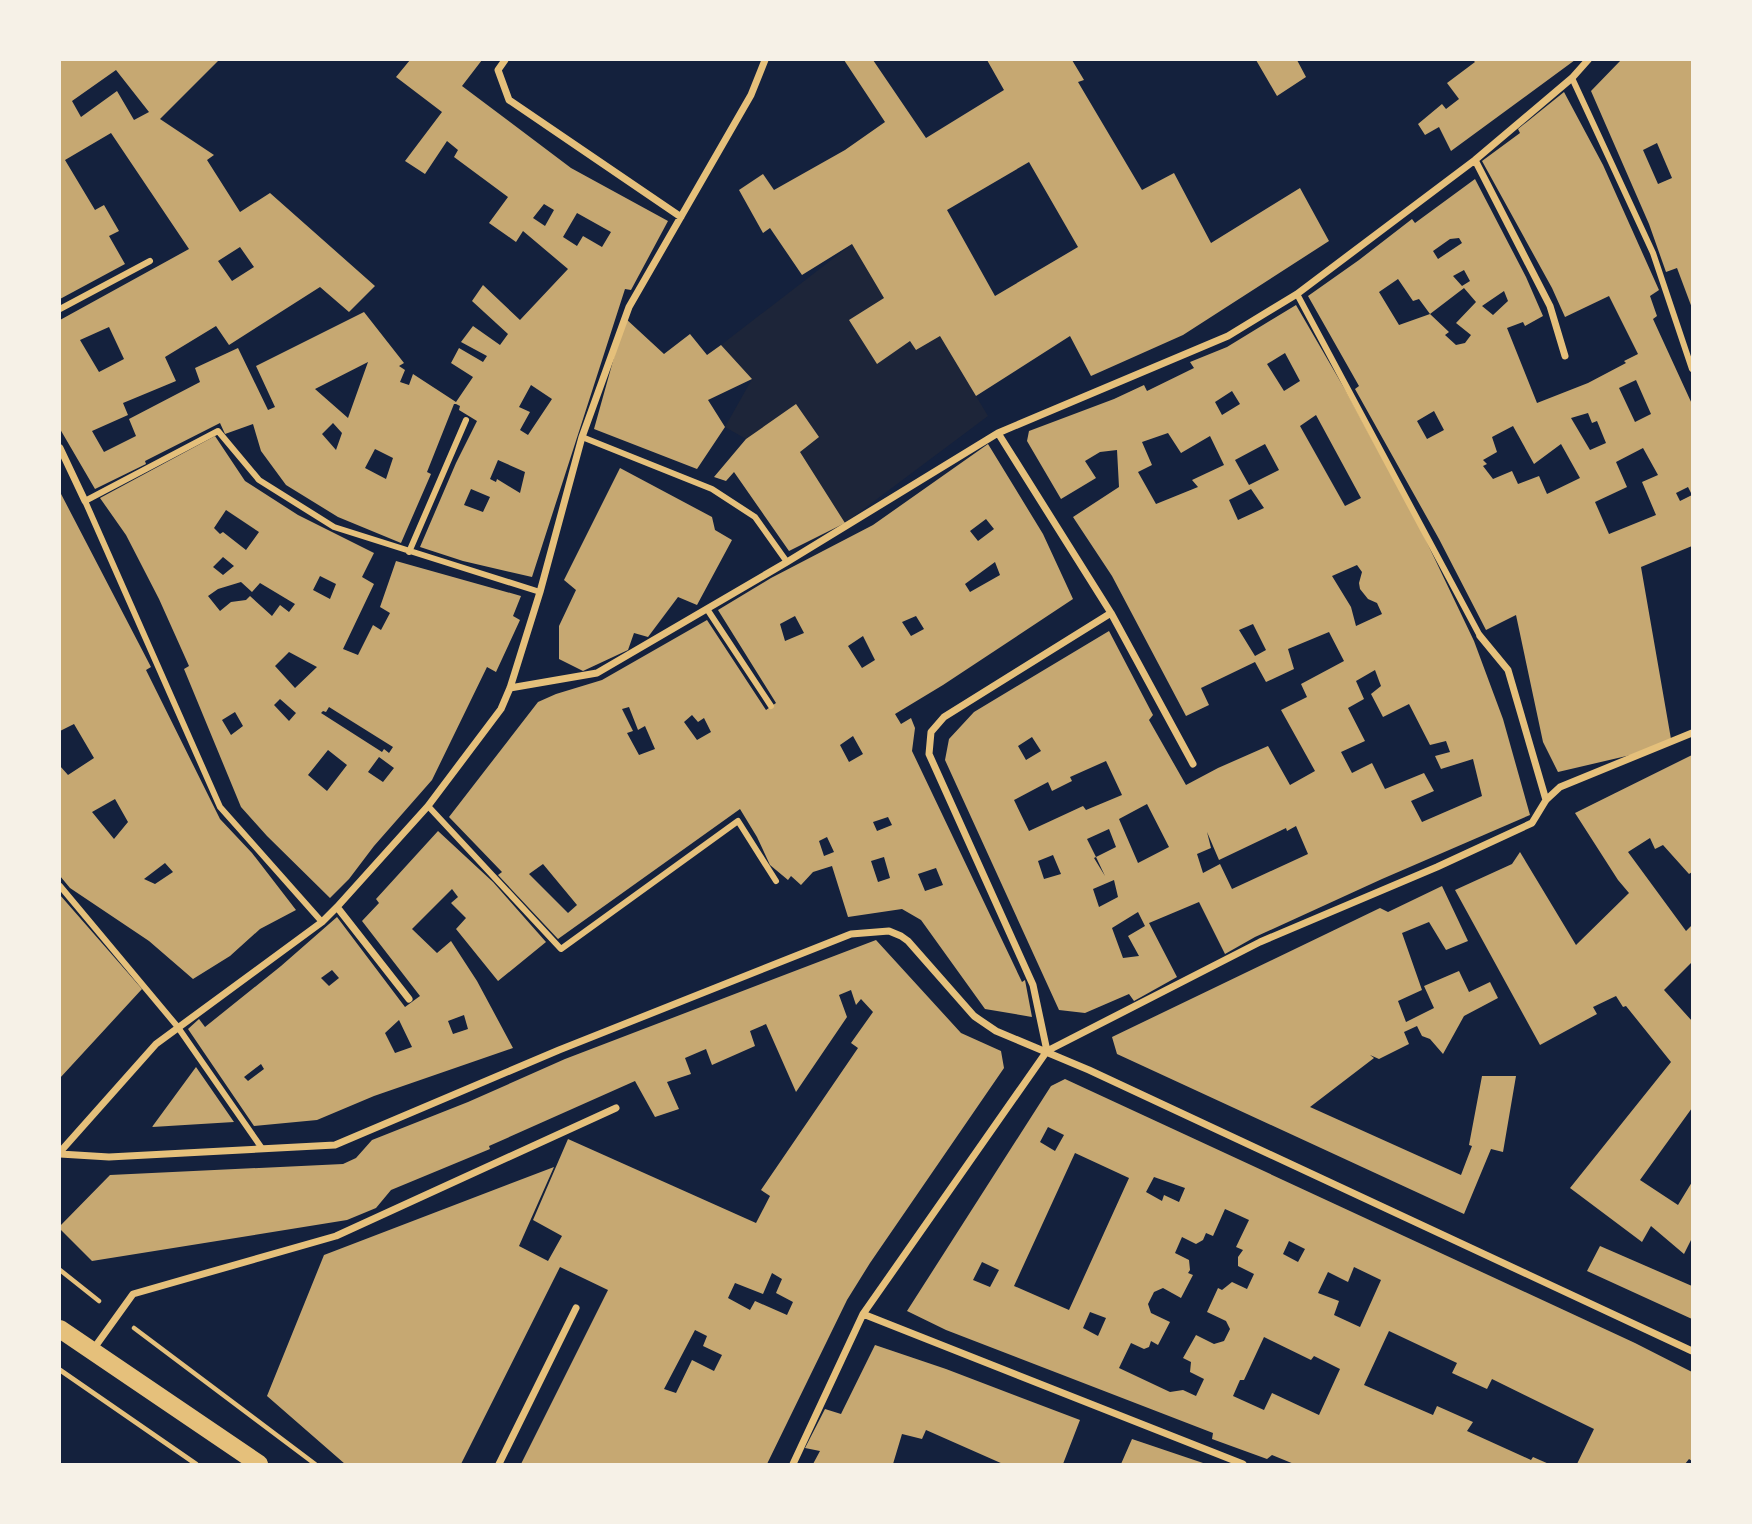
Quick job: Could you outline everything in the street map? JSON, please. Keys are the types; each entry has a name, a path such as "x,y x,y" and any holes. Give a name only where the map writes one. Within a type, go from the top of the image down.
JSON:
{"main road":[{"path":"60,1329 259,1465"}],"street":[{"path":"505,60 498,70 509,100 681,216"},
{"path":"60,1153 156,1044 322,922 337,907 428,806 501,709 540,592 582,437 629,307 751,95 765,60"},
{"path":"510,688 597,673 787,562 998,433 1228,336 1297,294 1475,160 1572,78 1588,60"},
{"path":"1572,78 1653,253 1692,369"},
{"path":"1475,160 1550,306 1565,356"},
{"path":"60,309 150,261"},
{"path":"1297,294 1480,636 1508,670 1546,800"},
{"path":"409,552 466,420"},
{"path":"85,500 218,431 259,480 334,527 540,592"},
{"path":"998,433 1111,613 1193,764"},
{"path":"582,437 712,489 755,517 787,562"},
{"path":"60,448 220,807 322,922"},
{"path":"707,609 771,706"},
{"path":"1047,1051 1033,985 929,754 931,732 944,717 1111,613"},
{"path":"793,1465 863,1314 1047,1051 1260,942 1437,867 1532,823 1546,800 1560,787 1692,733"},
{"path":"428,806 561,949 738,821 776,881"},
{"path":"60,886 177,1026 261,1147"},
{"path":"337,907 409,999"},
{"path":"60,1153 109,1157 335,1145 584,1040 850,934 889,932 908,941 974,1016 996,1031 1047,1051 1692,1351"},
{"path":"91,1351 133,1294 336,1236 616,1108"},
{"path":"499,1465 576,1308"},
{"path":"863,1314 1243,1465"}],"lane":[{"path":"60,1370 196,1465"}],"path":[{"path":"60,1270 101,1302"},
{"path":"143,1334 315,1465"}],"shaded area":[{"path":"852,244 884,298 849,320 877,363 910,341 916,350 940,336 988,416 845,523 800,452 819,437 796,405 746,439 725,427 752,379 721,345"}],"building":[{"path":"60,60 219,60 160,119 214,155 207,160 240,212 270,193 375,286 349,312 320,287 229,345 216,326 165,357 176,381 123,403 128,415 92,431 104,452 136,436 129,419 200,382 195,368 238,348 268,410 275,407 256,366 364,312 404,363 399,366 405,370 400,382 409,385 413,374 456,402 473,377 451,363 459,348 483,362 487,356 461,342 473,326 500,345 508,334 472,301 483,285 520,320 568,269 523,231 516,242 489,223 508,197 454,157 458,150 447,141 425,174 405,161 442,112 396,77 410,60 482,60 462,86 571,168 668,221 631,290 625,289 532,577 463,561 420,547 477,421 459,410 460,406 456,404 427,472 431,474 401,543 338,517 286,485 261,451 253,424 225,434 220,423 95,489 60,429 60,320 189,249 111,133 65,160 95,210 104,205 119,231 109,236 125,264 60,299","holes":["116,70 149,112 134,120 117,91 81,117 72,101","544,204 554,210 545,226 533,218","577,213 611,232 602,247 583,236 577,246 563,237","240,247 254,267 232,281 218,261","109,327 124,359 99,372 80,340","368,362 348,418 315,389","531,385 552,399 528,435 520,430 530,412 519,407","333,423 342,433 336,450 322,434","375,449 393,458 386,479 365,468","498,460 525,472 520,493 497,479 496,482 490,479","471,489 490,497 483,512 464,505"]},
{"path":"844,60 873,60 926,138 1004,90 987,60 1072,60 1084,80 1078,82 1142,190 1174,173 1211,243 1300,188 1329,241 1183,335 1091,376 1070,336 976,396 940,336 916,350 910,341 877,364 849,320 884,298 852,244 802,275 770,228 763,233 739,190 763,174 774,190 845,150 885,122","holes":["1029,162 1078,247 995,296 947,210"]},
{"path":"1256,60 1297,60 1306,77 1277,96"},
{"path":"1473,60 1575,60 1451,151 1439,127 1425,135 1418,124 1442,104 1446,109 1459,99 1447,83 1475,62"},
{"path":"1621,60 1692,60 1692,308 1677,268 1666,272 1649,224 1591,91","holes":["1657,143 1672,178 1658,184 1643,150"]},
{"path":"1564,92 1603,165 1659,290 1650,296 1657,316 1653,319 1692,404 1692,495 1692,546 1641,567 1671,739 1635,754 1558,772 1543,742 1516,615 1486,630 1439,539 1355,389 1359,386 1308,296 1412,219 1415,223 1475,179 1526,277 1543,316 1525,326 1523,322 1507,328 1537,403 1588,383 1638,354 1609,296 1565,317 1552,288 1482,161 1520,133 1518,129","holes":["1459,238 1462,243 1438,259 1433,251 1450,239","1464,270 1470,281 1462,286 1453,276","1398,279 1413,301 1419,299 1430,314 1399,325 1379,292","1464,288 1476,302 1456,323 1471,335 1465,343 1456,345 1445,335 1449,332 1430,314","1504,291 1508,301 1493,315 1482,306","1636,380 1651,414 1635,422 1619,388","1434,411 1444,430 1427,439 1417,421","1588,413 1592,423 1597,421 1606,443 1590,450 1571,418","1513,426 1534,464 1561,444 1580,478 1547,494 1539,476 1518,484 1512,471 1493,479 1483,466 1487,464 1483,460 1497,452 1492,437","1643,448 1658,475 1642,482 1656,515 1609,534 1595,502 1627,487 1616,462","1688,487 1692,495 1680,501 1676,493"]},
{"path":"1296,305 1420,528 1474,641 1503,719 1530,815 1382,879 1255,937 1225,954 1199,902 1149,923 1177,977 1134,1001 1129,994 1085,1013 1059,1010 945,760 949,739 974,712 1109,631 1153,715 1149,720 1186,785 1268,746 1290,785 1315,771 1281,710 1307,697 1301,684 1344,661 1329,632 1288,649 1294,669 1266,682 1255,662 1201,688 1209,705 1186,716 1112,576 1073,517 1119,487 1117,450 1100,452 1085,461 1096,478 1061,499 1027,441 1029,431 1144,385 1147,391 1194,368 1190,362 1227,347","holes":["1285,353 1300,381 1284,391 1267,364","1232,391 1240,404 1222,415 1215,402","1316,415 1361,498 1345,506 1300,426","1168,433 1181,453 1210,436 1224,465 1192,480 1198,487 1156,504 1138,472 1152,465 1142,442","1265,444 1279,470 1249,485 1235,460","1251,489 1264,508 1238,520 1229,500","1357,565 1362,572 1360,589 1368,599 1377,603 1382,614 1356,626 1351,607 1332,576","1253,624 1266,650 1255,656 1239,630","1375,670 1381,686 1371,694 1383,717 1409,704 1430,745 1446,741 1450,752 1435,756 1441,769 1473,759 1482,796 1422,822 1411,801 1434,791 1424,773 1385,789 1372,763 1352,773 1341,752 1365,741 1348,708 1364,699 1356,681","1032,737 1041,751 1026,760 1018,746","1106,761 1122,795 1086,810 1083,806 1029,831 1014,800 1048,782 1052,791 1072,781 1070,777","1147,804 1169,847 1138,863 1119,819","1296,826 1308,854 1232,889 1220,864 1203,873 1197,854 1211,848 1207,832 1219,860 1286,828 1287,831","1109,829 1116,847 1096,857 1087,839","1053,855 1061,874 1044,879 1038,861","1114,880 1118,897 1099,907 1093,889","1138,912 1145,926 1128,936 1139,956 1123,958 1112,928"]},
{"path":"625,318 664,354 690,334 707,355 721,345 752,379 708,400 725,427 697,469 594,429"},
{"path":"796,404 819,437 800,452 845,523 789,551 734,472 726,481 714,477 746,439"},
{"path":"215,436 245,481 298,515 374,553 362,577 374,584 343,649 358,655 373,625 381,630 390,613 380,607 396,561 521,596 513,616 520,620 496,672 487,667 432,780 330,898 241,807 184,669 189,666 159,599 126,535 100,498","holes":["226,510 259,532 246,550 223,532 220,534 214,528","223,557 234,566 223,575 213,567","320,576 336,584 330,599 313,590","241,582 252,592 260,583 295,604 289,612 280,605 272,616 250,596 246,600 231,602 220,611 208,596 218,589","289,652 317,667 295,688 275,666","280,699 296,713 289,721 274,705","329,707 393,747 389,753 384,749 382,752 321,713 326,712","235,712 243,726 231,735 222,720","328,750 347,765 327,791 308,775","379,757 394,768 383,782 368,772"]},
{"path":"988,444 1043,534 1073,599 895,714 901,724 911,718 915,728 912,751 1022,982 1025,980 1032,1017 985,1009 921,920 902,909 848,917 832,866 813,872 801,885 791,876 788,880 770,865 740,809 558,939 498,875 502,872 449,817 538,702 602,680 707,620 766,710 776,703 718,610 771,578 873,525","holes":["986,519 994,529 978,541 970,531","995,562 1000,575 970,592 965,584","795,616 804,633 785,641 780,624","916,616 924,629 911,636 902,622","863,636 875,660 862,668 848,646","629,707 638,730 645,726 655,749 639,755 627,733 633,731 622,709","692,715 698,722 704,718 711,732 697,740 684,722","853,736 863,754 849,762 840,745","888,817 892,825 877,831 873,822","827,837 834,852 824,856 819,841","884,857 890,878 878,882 871,861","543,864 577,905 568,913 529,874","936,868 943,885 925,891 918,874"]},
{"path":"620,468 712,517 715,530 732,540 697,605 678,597 648,637 634,633 628,650 583,671 559,659 559,626 576,590 564,580"},
{"path":"60,492 151,667 146,670 220,819 252,853 296,910 260,929 230,956 193,979 149,941 70,888 60,876 60,766 68,775 94,758 74,724 60,731","holes":["115,799 128,822 114,839 92,812","165,863 173,872 155,884 144,879"]},
{"path":"1692,755 1692,872 1689,874 1663,845 1655,849 1650,838 1628,852 1686,931 1692,925 1692,962 1664,990 1692,1021 1692,1108 1640,1180 1678,1205 1692,1182 1692,1238 1684,1254 1651,1226 1642,1242 1570,1188 1671,1062 1616,996 1593,1007 1597,1014 1540,1045 1455,890 1512,864 1520,852 1576,945 1629,893 1575,813"},
{"path":"438,831 493,882 546,942 498,981 456,929 466,918 451,903 458,897 452,889 412,929 437,953 451,941 477,981 513,1048 374,1096 317,1120 254,1126 188,1029 199,1019 205,1027 337,917 405,1007 420,996 362,921 379,903 376,899","holes":["332,970 339,978 329,986 321,978","464,1015 468,1029 453,1034 448,1021","399,1020 412,1047 395,1053 385,1033","261,1064 264,1069 248,1081 244,1077"]},
{"path":"1442,886 1468,941 1446,950 1429,922 1402,933 1422,990 1398,1001 1406,1022 1434,1008 1424,986 1459,971 1469,992 1490,982 1498,998 1464,1016 1443,1054 1430,1039 1422,1036 1417,1026 1404,1032 1409,1044 1379,1059 1370,1055 1374,1058 1310,1107 1461,1175 1472,1146 1469,1145 1482,1076 1516,1076 1503,1152 1491,1149 1464,1214 1117,1054 1112,1037 1380,908 1388,912"},
{"path":"60,895 142,989 60,1078"},
{"path":"876,940 961,1033 1001,1051 1004,1068 847,1300 767,1464 521,1464 608,1290 560,1267 461,1464 345,1464 267,1396 324,1255 554,1167 519,1246 548,1261 562,1236 533,1220 568,1139 756,1223 770,1196 761,1190 858,1048 851,1043 873,1012 861,999 856,1005 851,990 839,995 847,1017 796,1092 766,1024 750,1031 755,1046 712,1065 706,1049 685,1058 691,1074 667,1082 679,1109 655,1117 635,1081 489,1146 490,1149 391,1190 376,1208 347,1220 92,1261 60,1229 110,1175 343,1164 356,1158 372,1140 468,1102 565,1059","holes":["772,1273 782,1279 776,1293 793,1302 787,1315 755,1301 750,1310 728,1298 735,1283 763,1294","695,1330 707,1336 703,1346 722,1355 714,1371 692,1360 676,1393 664,1389"]},
{"path":"196,1067 234,1122 152,1127"},
{"path":"1065,1079 1635,1343 1692,1372 1692,1461 1689,1459 1685,1464 1577,1464 1594,1429 1492,1379 1487,1389 1452,1373 1457,1363 1389,1331 1364,1385 1433,1415 1437,1406 1473,1422 1467,1431 1531,1460 1533,1457 1549,1464 1294,1464 1272,1455 1267,1459 1212,1439 1213,1433 946,1330 907,1311 1051,1086","holes":["1048,1127 1064,1135 1055,1151 1040,1142","1075,1153 1129,1178 1069,1310 1014,1286","1154,1177 1185,1188 1179,1202 1164,1195 1162,1201 1146,1192","1225,1209 1249,1220 1236,1247 1243,1250 1238,1257 1238,1266 1254,1274 1247,1289 1232,1282 1222,1290 1218,1288 1207,1312 1226,1321 1230,1329 1224,1341 1214,1344 1196,1335 1183,1358 1191,1362 1190,1372 1204,1379 1196,1396 1183,1390 1170,1392 1119,1368 1131,1343 1144,1349 1149,1347 1151,1341 1158,1345 1170,1322 1151,1313 1148,1304 1154,1292 1163,1288 1181,1298 1193,1275 1188,1273 1189,1260 1175,1253 1182,1237 1196,1244 1203,1240 1206,1233 1213,1236","1289,1241 1305,1249 1298,1262 1283,1254","982,1262 999,1270 990,1287 973,1280","1354,1267 1381,1280 1360,1327 1334,1315 1339,1301 1318,1293 1328,1272 1348,1282","1090,1312 1106,1318 1098,1336 1083,1328","1264,1337 1311,1360 1314,1356 1340,1369 1319,1415 1272,1393 1264,1410 1233,1396 1240,1380 1244,1380"]},
{"path":"1600,1246 1692,1286 1692,1319 1587,1271"},
{"path":"875,1345 1080,1420 1063,1464 1003,1464 926,1430 922,1439 902,1434 893,1464 813,1464 820,1451 805,1448 825,1409 841,1414"},
{"path":"1132,1439 1206,1464 1121,1464"}]}
